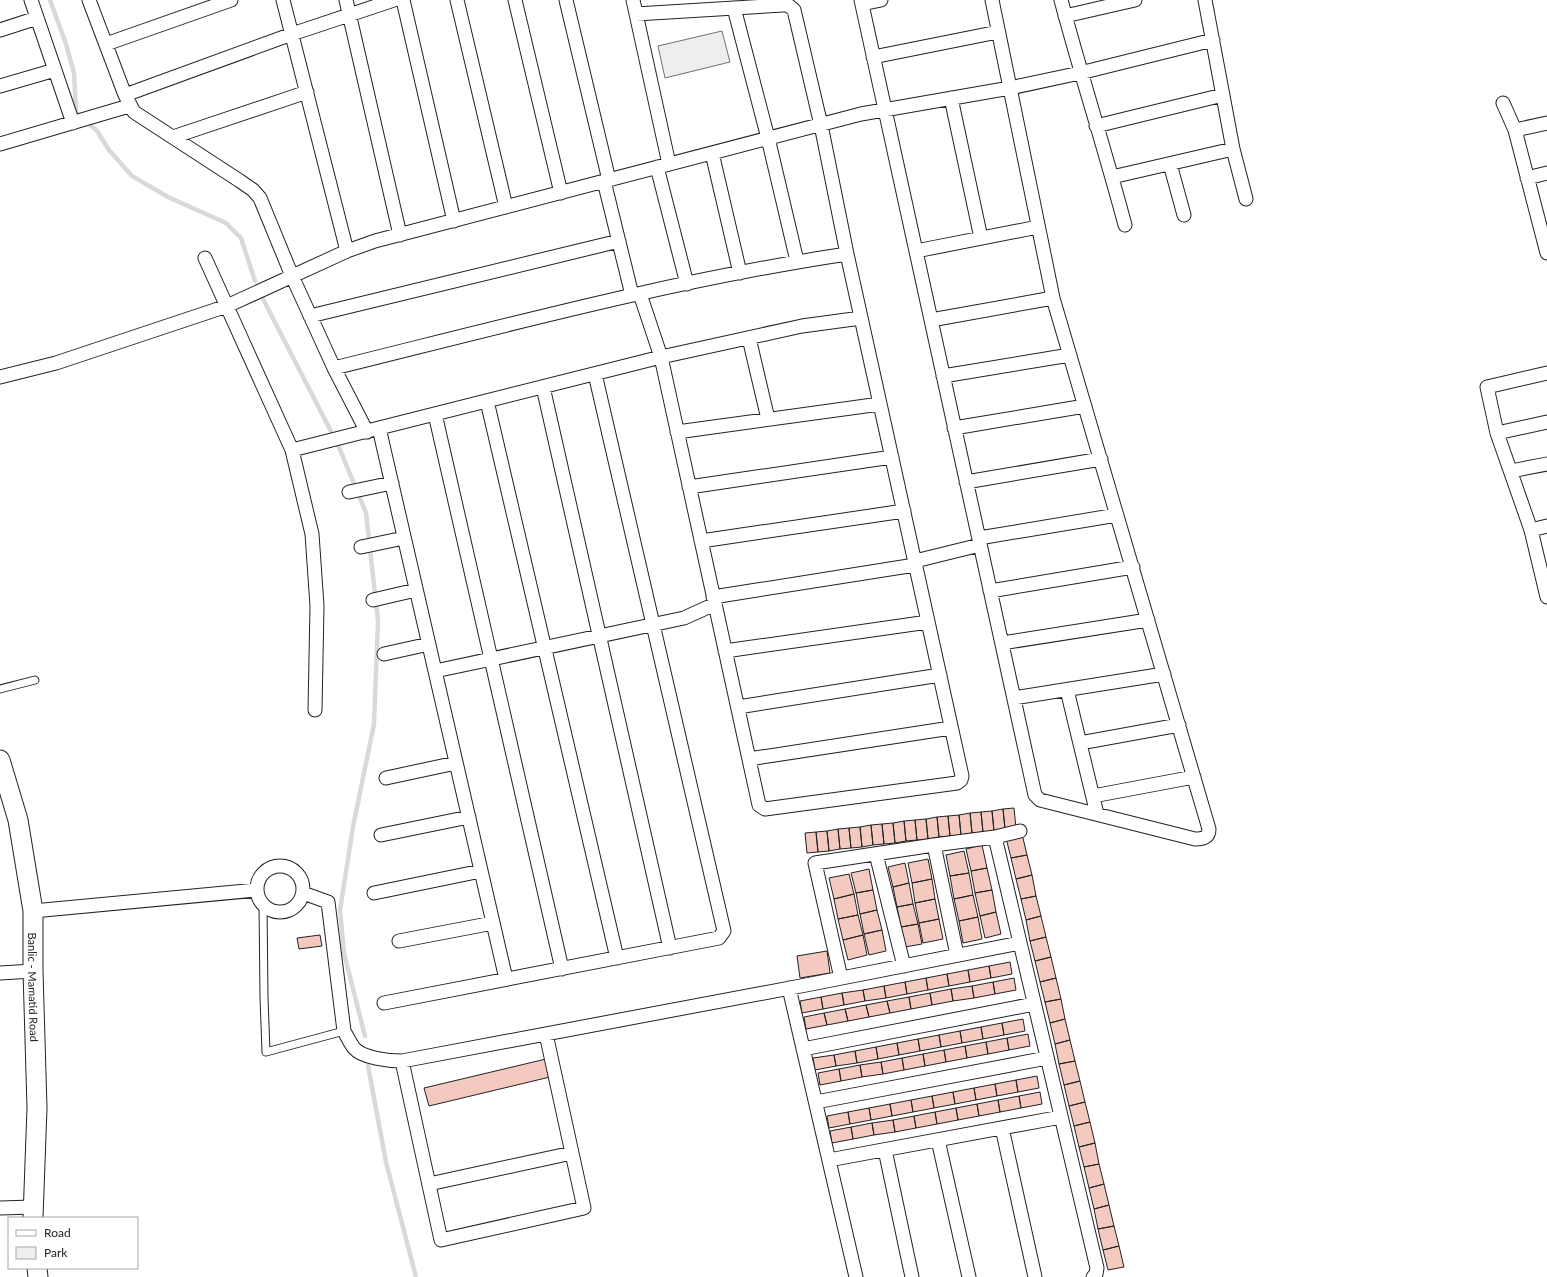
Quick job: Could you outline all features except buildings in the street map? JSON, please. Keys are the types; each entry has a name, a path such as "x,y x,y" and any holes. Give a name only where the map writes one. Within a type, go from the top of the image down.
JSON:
{"main road":[{"name":"Banlic - Mamatid Road","path":"0,760 18,820 33,911 33,971 37,1108 33,1213"}],"street":[{"path":"31,0 73,123"},
{"path":"89,0 127,101 134,112 240,181 253,190 260,198 292,276 334,368 373,430 392,483 506,979"},
{"path":"106,44 231,0"},
{"path":"283,0 347,251"},
{"path":"346,0 400,235"},
{"path":"0,144 73,123 292,34 394,0"},
{"path":"403,0 454,221"},
{"path":"457,0 506,207"},
{"path":"515,0 561,193"},
{"path":"566,0 619,241 636,294 661,358 759,805 765,809 957,783 961,780 962,776 847,254 821,125 794,10 791,7 783,5 636,14"},
{"path":"633,0 663,166 687,284"},
{"path":"881,0 861,2 1035,795 1040,800 1195,839 1206,838 1210,829 1053,298 992,0"},
{"path":"1061,0 1080,73 1125,225"},
{"path":"1065,16 1134,0"},
{"path":"1206,0 1233,149 1246,200"},
{"path":"734,8 768,138 796,262"},
{"path":"0,30 37,18"},
{"path":"873,57 998,32"},
{"path":"0,377 56,363 226,306 347,251 375,241 861,114 1010,88 1080,73 1213,40"},
{"path":"0,86 55,70"},
{"path":"173,137 306,92"},
{"path":"1096,126 1223,95"},
{"path":"951,98 981,238"},
{"path":"1503,103 1515,130 1527,178 1543,220 1547,253"},
{"path":"1515,130 1547,123"},
{"path":"1112,178 1233,149"},
{"path":"712,153 740,273"},
{"path":"1170,164 1184,215"},
{"path":"1527,178 1547,173"},
{"path":"916,251 1038,227"},
{"path":"310,316 619,241"},
{"path":"334,368 636,294 796,262 847,254"},
{"path":"205,258 292,450 312,534 317,606 315,710"},
{"path":"931,320 1053,298"},
{"path":"292,450 661,358 802,326 861,318"},
{"path":"749,338 768,419"},
{"path":"943,376 1070,354"},
{"path":"1547,373 1487,386 1497,433 1531,530 1545,579 1547,597"},
{"path":"384,1003 719,938 724,931 595,374"},
{"path":"543,387 670,948"},
{"path":"487,401 617,958"},
{"path":"677,432 880,404"},
{"path":"954,428 1085,406"},
{"path":"436,414 562,969"},
{"path":"1497,433 1547,422"},
{"path":"689,487 892,456"},
{"path":"966,482 1101,459"},
{"path":"1511,471 1547,464"},
{"path":"350,492 392,483"},
{"path":"701,541 904,511"},
{"path":"435,671 684,618 714,601 915,563 979,542 1117,515"},
{"path":"1531,530 1547,526"},
{"path":"361,547 404,538"},
{"path":"990,591 1133,567"},
{"path":"373,600 416,590"},
{"path":"1002,643 1148,620"},
{"path":"725,651 928,622"},
{"path":"384,654 429,644"},
{"path":"1014,698 1164,674"},
{"path":"738,707 940,675"},
{"path":"1067,690 1097,814"},
{"path":"1080,743 1179,724"},
{"path":"749,759 951,728"},
{"path":"386,778 456,764"},
{"path":"1093,796 1194,777"},
{"path":"381,835 468,818"},
{"path":"841,978 815,863 995,837 1020,831"},
{"path":"995,837 1097,1268 1096,1274 1092,1277"},
{"path":"934,845 957,955"},
{"path":"876,854 904,966"},
{"path":"274,867 289,867 296,872 300,878 303,885 303,892 301,900 296,906 290,910 276,912 269,909 259,898 257,890 258,882 267,870 274,867"},
{"path":"374,893 481,871"},
{"path":"33,911 257,890"},
{"path":"303,892 328,902 344,1031 354,1049 372,1057 389,1061 402,1061 1020,943"},
{"path":"399,941 493,923"},
{"path":"0,973 33,971"},
{"path":"789,988 856,1277"},
{"path":"803,1049 1034,1004"},
{"path":"402,1061 441,1240 584,1208 546,1034"},
{"path":"816,1102 1047,1058"},
{"path":"829,1160 1061,1117"},
{"path":"1002,1128 1035,1277"},
{"path":"938,1140 969,1277"},
{"path":"885,1150 912,1277"},
{"path":"429,1184 572,1153"},
{"path":"0,1208 33,1213"}],"lane":[{"path":"0,689 35,680"},
{"path":"263,904 266,1052 344,1031"}],"green space":[{"path":"722,31 730,62 665,78 658,46"}],"waterway":[{"path":"50,0 66,44 74,73 76,112 97,131 109,150 132,176 168,197 226,223 241,238 255,281"},
{"path":"263,299 339,447 366,513 378,621 374,724 353,827 340,910 344,953 365,1036"},
{"path":"368,1066 386,1162 416,1277"}]}
